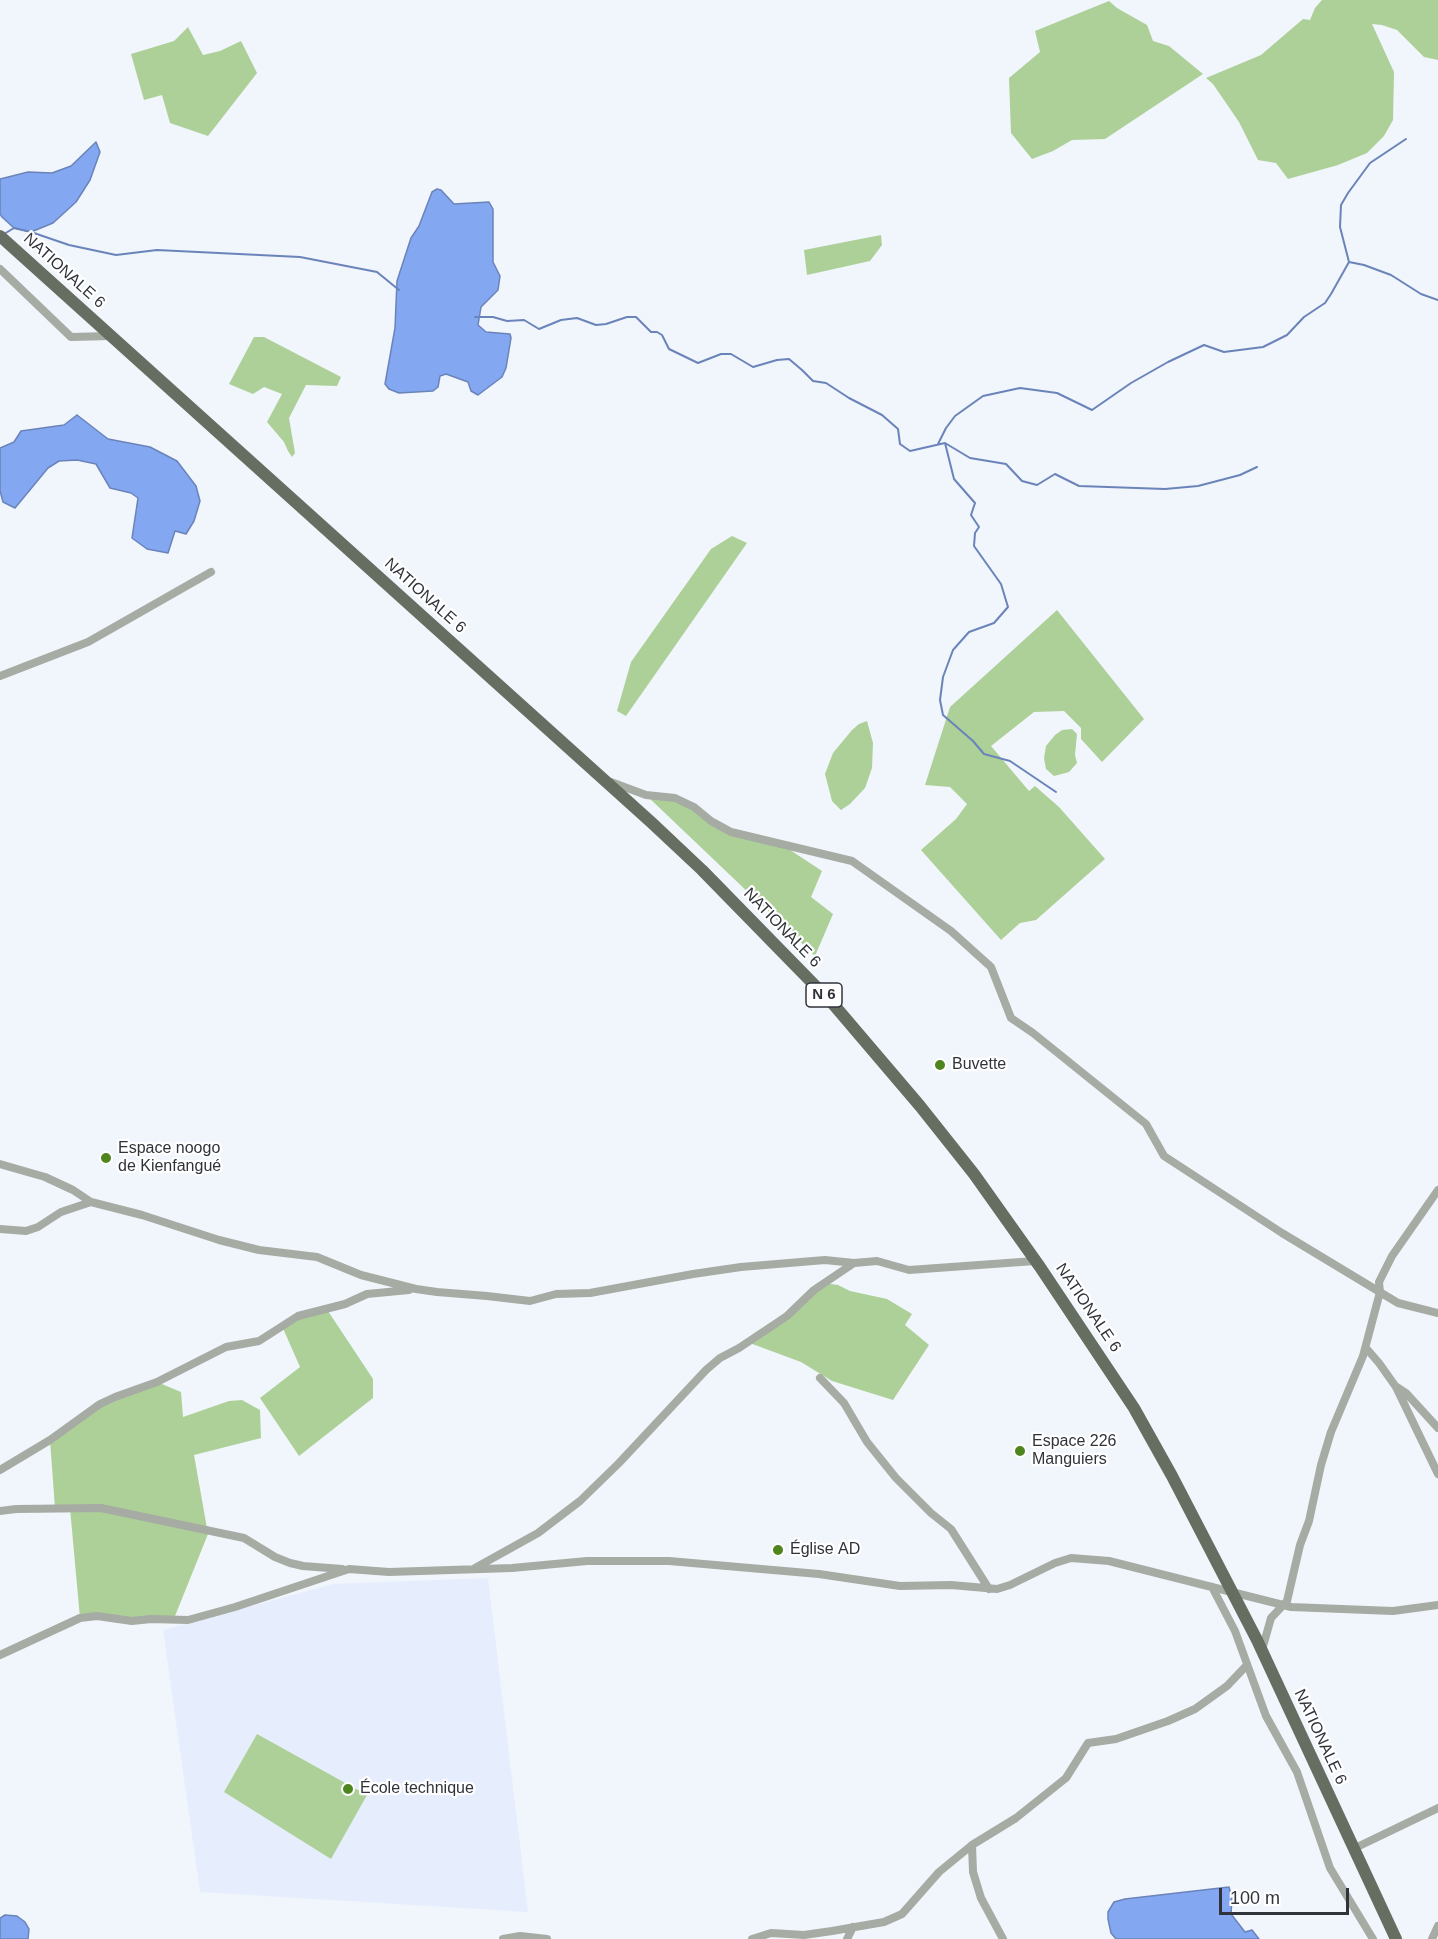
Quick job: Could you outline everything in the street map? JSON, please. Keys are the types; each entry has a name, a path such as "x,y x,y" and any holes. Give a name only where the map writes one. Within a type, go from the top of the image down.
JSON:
{"main road":[{"name":"NATIONALE 6","path":"4,240 702,870 834,1005 920,1106 974,1174 1071,1311 1134,1408 1233,1593 1396,1939"}],"street":[{"path":"0,269 71,337 111,336"},
{"path":"0,676 88,642 211,572"},
{"path":"601,778 646,795 675,798 694,807 711,821 731,832 852,861 951,931 991,967 1011,1018 1146,1124 1164,1156 1282,1233 1398,1303 1438,1313"},
{"path":"0,1164 45,1178 73,1191 91,1203 142,1215 219,1240 317,1257 362,1275 416,1289 530,1301 556,1294 590,1293 741,1267 825,1260 854,1263 878,1261 909,1270 1035,1261"},
{"path":"1262,1652 1271,1618 1284,1605 1309,1521 1331,1432 1366,1348 1380,1292 1379,1282 1392,1256 1438,1190"},
{"path":"0,1229 26,1231 38,1227 61,1212 91,1203"},
{"path":"472,1570 538,1533 580,1501 620,1463 706,1370 720,1358 787,1316 814,1290 854,1263"},
{"path":"0,1470 50,1440 100,1404 115,1396 157,1382 226,1347 259,1341 298,1316 345,1304 367,1294 416,1289"},
{"path":"1366,1348 1396,1387 1438,1474"},
{"path":"820,1378 844,1403 867,1442 896,1478 931,1513 951,1528 989,1589"},
{"path":"1396,1387 1406,1393 1438,1428"},
{"path":"0,1511 101,1508 244,1538 275,1557 290,1563 324,1568 389,1572 512,1568 586,1562 669,1561 819,1574 900,1586 951,1585 997,1589 1071,1558 1109,1561 1284,1605 1374,1611 1438,1605"},
{"path":"0,1655 80,1618 97,1616 132,1621 188,1620 235,1607 349,1569"},
{"path":"1212,1587 1235,1631 1266,1716 1297,1772 1329,1868 1373,1939"},
{"path":"752,1939 771,1933 804,1935 885,1922 903,1914 939,1872 972,1845 1016,1818 1066,1778 1088,1743 1116,1739 1195,1709 1227,1686 1247,1665"},
{"path":"1355,1848 1438,1808"},
{"path":"972,1845 973,1872 981,1898 1003,1939"},
{"path":"1432,1939 1438,1926"},
{"path":"847,1939 853,1927"},
{"path":"503,1939 520,1936 547,1939"}],"shaded area":[{"path":"488,1578 528,1912 200,1892 163,1630 333,1584"}],"green space":[{"path":"1322,0 1438,0 1438,60 1424,57 1397,30 1372,24 1394,72 1393,120 1384,136 1367,153 1338,165 1288,179 1276,163 1258,160 1239,122 1213,84 1206,78 1261,55 1303,19 1310,20 1315,8"},
{"path":"1109,1 1147,25 1153,41 1169,46 1203,74 1105,139 1072,140 1032,159 1011,133 1009,78 1040,52 1035,31"},
{"path":"188,27 203,55 220,51 241,41 257,73 208,136 170,123 162,95 144,100 131,54 174,41"},
{"path":"881,235 882,245 870,261 807,275 804,250"},
{"path":"254,337 264,337 341,377 337,386 306,385 289,418 295,453 292,457 284,442 267,422 282,394 264,387 253,394 229,384"},
{"path":"732,536 747,543 626,716 617,711 631,662 711,549"},
{"path":"1057,610 1144,719 1102,762 1081,739 1081,728 1064,711 1034,712 991,746 1029,791 1035,786 1059,807 1105,859 1036,920 1020,923 1001,940 921,850 956,819 967,804 950,787 925,785 950,707"},
{"path":"867,721 873,743 872,768 865,788 841,810 832,801 825,774 833,753 852,730"},
{"path":"1072,729 1077,734 1075,755 1077,763 1069,772 1054,776 1046,769 1044,758 1046,746 1062,730"},
{"path":"646,795 675,798 731,832 781,844 822,871 811,897 833,914 815,956"},
{"path":"824,1283 887,1299 912,1314 905,1325 929,1345 893,1400 832,1381 801,1362 747,1342"},
{"path":"326,1308 373,1379 373,1398 299,1456 260,1398 300,1367 282,1326"},
{"path":"157,1382 181,1392 183,1417 229,1401 242,1400 260,1410 261,1438 194,1455 208,1534 173,1621 80,1618 70,1508 55,1508 50,1440 100,1404"},
{"path":"257,1734 367,1795 331,1859 224,1792"}],"water":[{"path":"96,142 100,152 90,180 76,202 53,223 31,232 14,228 2,217 0,214 0,179 28,172 52,173 71,166"},
{"path":"437,189 441,190 454,204 489,202 493,209 493,262 500,276 498,290 481,307 478,325 486,332 510,334 511,338 506,368 502,377 478,395 471,391 468,382 446,374 440,376 438,387 433,391 399,393 389,389 385,384 395,328 397,281 411,238 419,226 432,192"},
{"path":"77,415 108,439 150,447 177,461 196,486 200,501 194,521 186,534 175,531 168,553 147,549 132,538 138,498 131,493 110,488 96,464 77,460 59,461 48,468 15,508 3,502 0,491 0,448 14,442 21,431 64,425"},
{"path":"1229,1887 1232,1898 1231,1914 1245,1932 1252,1930 1259,1939 1116,1939 1111,1933 1108,1912 1114,1902"},
{"path":"5,1915 17,1916 25,1922 29,1929 28,1939 0,1939 0,1918"}],"waterway":[{"path":"1349,262 1340,227 1341,205 1370,163 1406,139"},
{"path":"4,234 14,228 69,245 116,255 157,250 300,257 377,272 399,290"},
{"path":"938,444 955,416 983,396 1020,388 1057,393 1092,410 1131,383 1204,345 1224,352 1263,347 1287,335 1304,317 1325,303 1349,262 1391,275 1421,294 1438,300"},
{"path":"475,317 493,317 507,321 524,320 539,329 561,320 577,318 596,325 636,317 651,332 662,335 669,349 698,363 721,354 731,354 753,367 789,359 813,381 826,383 882,415 898,429 900,444 910,451 945,443 970,458 1006,464 1022,481 1037,485 1055,474 1079,486 1165,489 1198,486 1240,475 1257,467"},
{"path":"945,443 954,479 975,503 971,515 979,527 975,533 974,546 1001,584 1008,607 994,623 969,632 953,650 943,677 940,700 943,715 973,741 984,754 1010,761 1056,792"}],"place":[{"name":"Buvette","path":"940,1065"},
{"name":"Espace noogo de Kienfangué","path":"106,1158"},
{"name":"Espace 226 Manguiers","path":"1020,1451"},
{"name":"Église AD","path":"778,1550"},
{"name":"École technique","path":"348,1789"}]}
